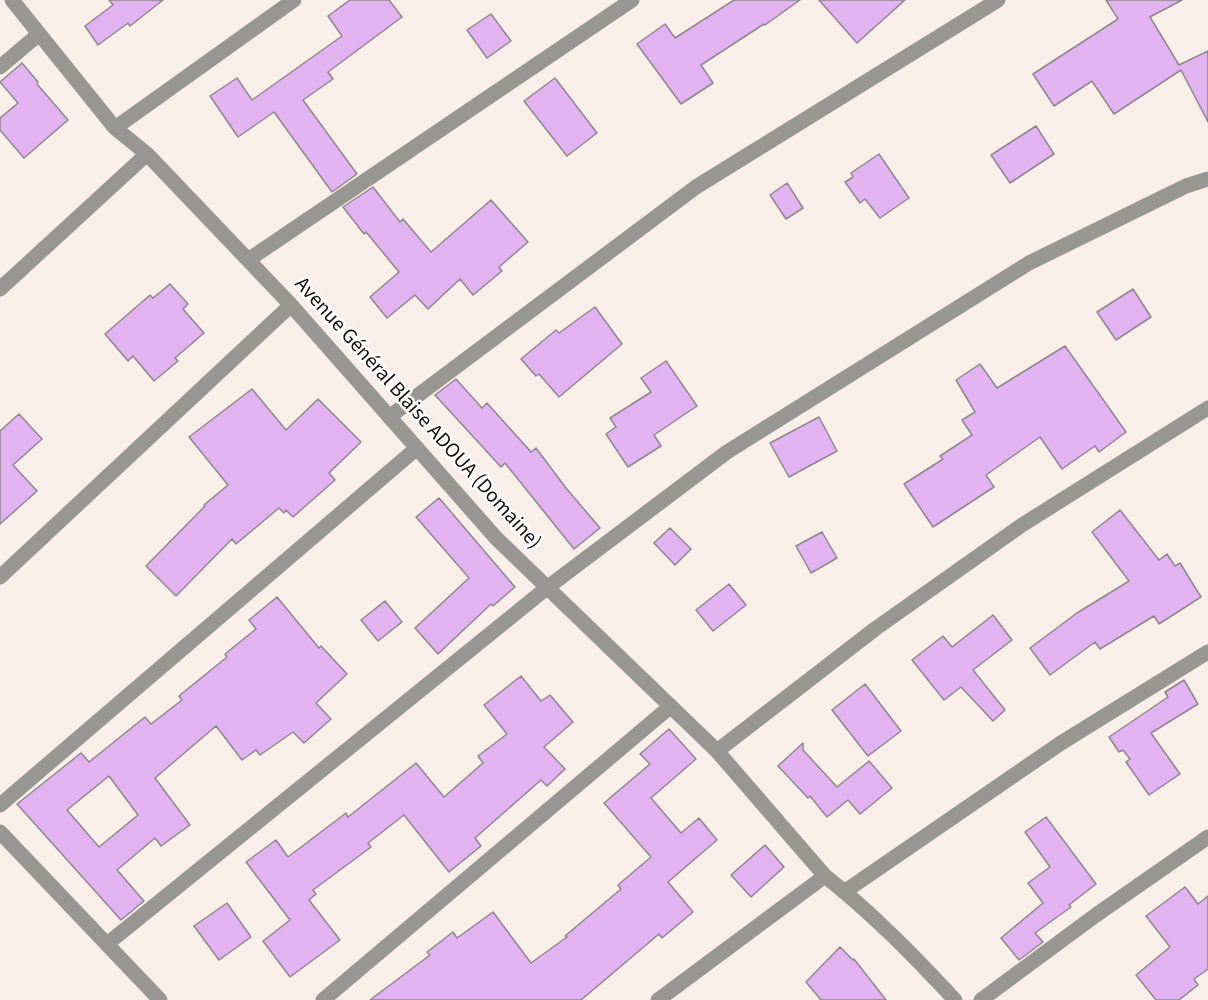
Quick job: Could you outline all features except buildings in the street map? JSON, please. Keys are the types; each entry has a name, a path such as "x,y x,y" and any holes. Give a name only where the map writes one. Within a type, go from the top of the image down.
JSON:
{"street":[{"name":"Avenue Général Blaise ADOUA (Domaine)","path":"12,0 116,128 147,154 291,305 496,538 717,751 825,876 924,967 955,1000"},
{"path":"116,128 294,0"},
{"path":"248,260 632,0"},
{"path":"389,417 696,188 998,0"},
{"path":"0,67 39,34"},
{"path":"0,289 147,154"},
{"path":"107,944 548,587 727,452 1029,263 1186,186 1208,179"},
{"path":"0,577 291,305"},
{"path":"717,751 874,629 1022,525 1208,408"},
{"path":"0,805 417,448"},
{"path":"844,892 1061,743 1208,652"},
{"path":"323,1000 671,706"},
{"path":"0,832 160,1000"},
{"path":"981,1000 1096,915 1208,837"},
{"path":"658,1000 825,876"}]}
